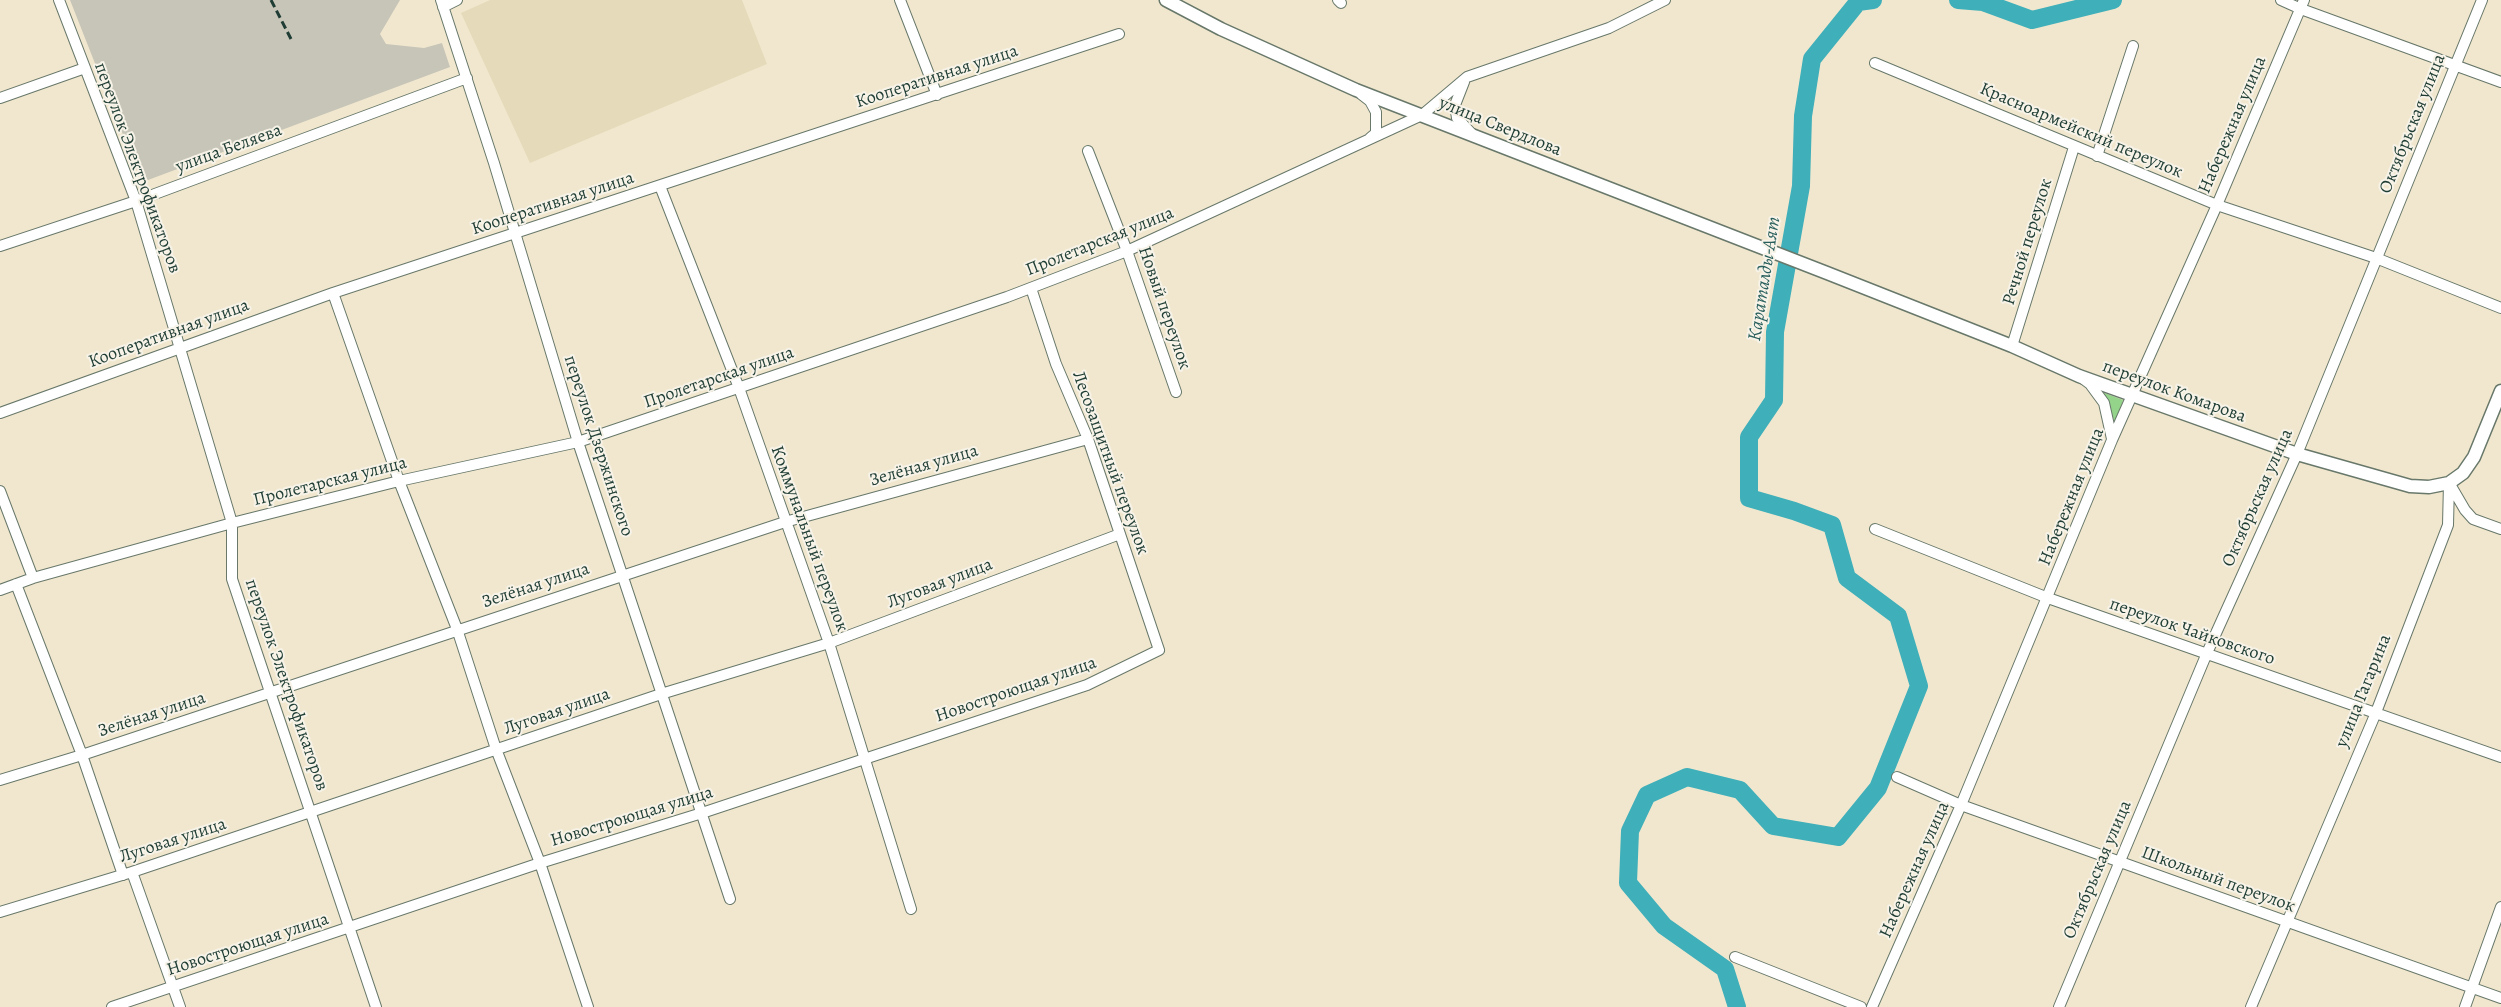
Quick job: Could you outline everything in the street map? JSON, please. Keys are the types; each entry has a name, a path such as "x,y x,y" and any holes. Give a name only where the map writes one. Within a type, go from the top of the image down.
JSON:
{"main road":[{"name":"улица Свердлова","path":"1166,0 1221,29 1356,90 1827,273"},
{"name":"переулок Комарова","path":"1827,273 2012,346 2079,376 2133,397 2297,454 2410,486 2429,487 2449,483"},
{"path":"2449,483 2463,473 2474,457 2501,390"}],"street":[{"name":"переулок Электрофикаторов","path":"59,0 136,201 232,523 232,580 269,693 312,812 376,1007"},
{"path":"442,3 457,0"},
{"path":"900,0 937,94"},
{"path":"1478,138 1458,118 1455,105 1459,90 1467,77 1609,28 1665,0"},
{"path":"2281,0 2303,5 2501,82"},
{"name":"Октябрьская улица","path":"2059,1007 2207,653 2297,454 2482,0"},
{"name":"переулок Дзержинского","path":"442,3 467,78 578,442 730,899"},
{"name":"Набережная улица","path":"1872,1007 1961,805 2112,440 2133,397 2303,5"},
{"name":"Кооперативная улица","path":"0,412 180,346 333,294 1119,34"},
{"path":"2097,156 2133,46"},
{"name":"Красноармейский переулок","path":"1875,62 2074,147 2217,205 2376,258 2501,308"},
{"path":"0,98 85,68"},
{"name":"Пролетарская улица","path":"0,590 33,578 232,523 399,481 578,442 1032,288 1127,251 1422,115 1467,77"},
{"name":"улица Беляева","path":"0,246 136,201 467,78"},
{"path":"1356,90 1370,101 1376,112 1376,133 1369,140"},
{"name":"Речной переулок","path":"2012,346 2074,147"},
{"name":"Новый переулок","path":"1088,151 1127,251 1176,392"},
{"name":"Коммунальный переулок","path":"660,186 739,388 829,643 911,909"},
{"name":"Лесозащитный переулок","path":"1032,288 1056,364 1088,439 1159,650"},
{"path":"333,294 399,481 457,630 496,749 540,863 588,1007"},
{"path":"2079,376 2090,384 2104,404 2111,428 2112,440"},
{"name":"Зелёная улица","path":"0,780 82,755 785,522 1088,439"},
{"path":"2449,483 2462,506 2473,519 2501,529"},
{"name":"улица Гагарина","path":"2251,1007 2375,715 2448,524 2449,483"},
{"path":"0,491 33,578"},
{"name":"переулок Чайковского","path":"1875,529 2048,598 2501,758"},
{"name":"Луговая улица","path":"0,912 127,873 312,812 661,694 829,643 1120,534"},
{"path":"16,584 127,873 174,987 180,1007"},
{"name":"Новостроющая улица","path":"112,1007 349,929 540,863 702,813 1087,685 1159,650"},
{"name":"Школьный переулок","path":"1897,776 1961,805 2501,998"},
{"path":"2464,1007 2501,907"},
{"path":"1734,957 1860,1007"}],"shaded area":[{"path":"70,0 400,0 380,34 386,44 424,48 442,43 450,67 148,180 137,170"},
{"path":"490,0 742,0 767,64 530,163 461,13"}],"green space":[{"path":"2102,392 2123,400 2116,425"}],"waterway":[{"name":"Караталды-Аят","path":"1737,1007 1725,969 1664,926 1628,883 1630,831 1647,795 1687,777 1740,790 1773,826 1838,837 1878,788 1919,686 1898,616 1847,578 1832,525 1794,511 1749,498 1749,437 1774,400 1775,332 1801,186 1803,116 1812,59 1858,2 1873,0"},
{"name":"Караталды-Аят","path":"1958,0 1983,2 2032,20 2113,0"}],"railway":[{"path":"271,0 291,39"}]}
